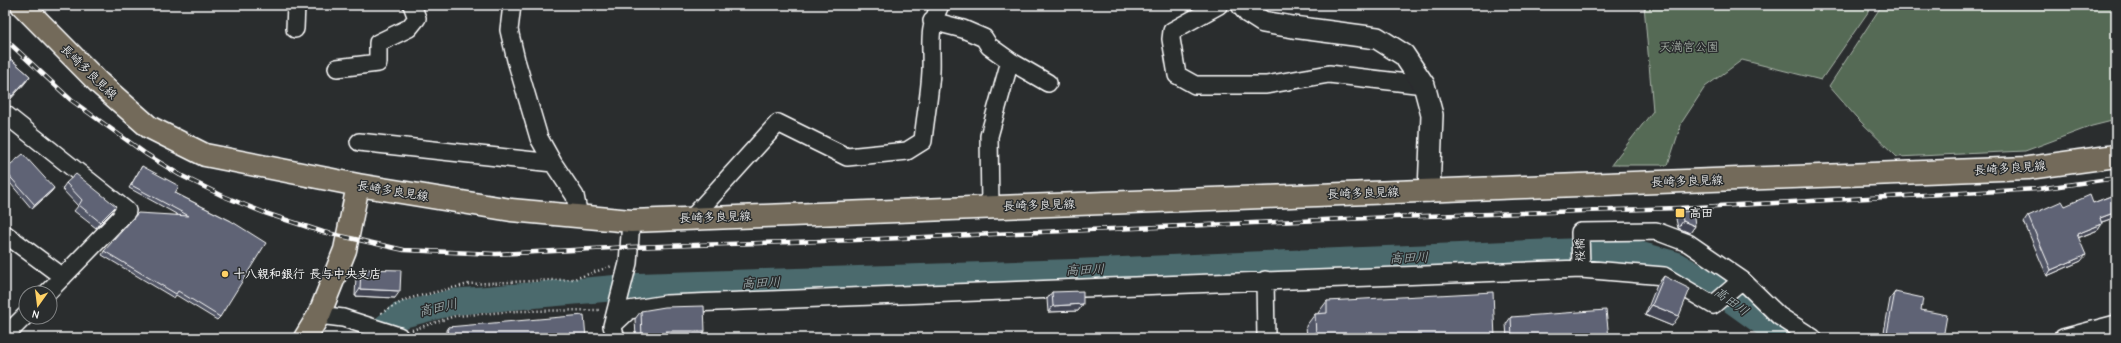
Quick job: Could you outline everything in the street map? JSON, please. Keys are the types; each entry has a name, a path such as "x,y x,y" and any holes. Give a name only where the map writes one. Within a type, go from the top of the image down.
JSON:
{"main road":[{"name":"長崎多良見線","path":"22,5 99,83 149,127 205,155 358,185 511,210 631,221 2028,168 2116,156"},
{"path":"305,338 319,314 345,250 358,185"}],"street":[{"path":"295,29 296,5"},
{"path":"337,68 378,64 378,43 410,28 417,18 412,5"},
{"path":"512,5 509,30 516,60 539,138 553,163 575,196 579,216"},
{"path":"692,218 778,123 847,157 907,151 923,141 931,70 930,41 932,21 940,5"},
{"path":"1219,5 1172,31 1171,39 1177,75 1195,86 1266,85 1329,74 1424,85"},
{"path":"1242,5 1249,13 1263,22 1377,38 1404,55 1424,85 1432,115 1429,191"},
{"path":"932,21 963,29 984,38 989,46 1010,61 1048,83"},
{"path":"990,207 988,136 1010,61"},
{"path":"5,114 127,211 55,285"},
{"path":"359,142 553,163"},
{"path":"614,325 627,266 631,221"},
{"name":"桜橋","path":"1581,269 1580,232 1656,231 1688,243 1742,280"},
{"path":"5,234 63,277"},
{"path":"614,325 628,310 666,304 1581,269 1664,276 1713,305 1742,280 1778,316 1813,338"},
{"path":"1265,280 1266,338"},
{"path":"319,314 343,318 399,336"},
{"path":"5,336 18,323"},
{"path":"2063,338 2116,324"}],"path":[{"path":"362,324 407,299 469,284 574,279 614,265 627,266"},
{"path":"399,336 455,316 518,311 591,309 614,325"}],"green space":[{"name":"天満宮公園","path":"1644,5 1873,5 1821,80 1742,60 1705,87 1682,122 1668,165 1611,165 1653,111"},
{"path":"1882,5 2116,5 2116,120 2092,126 2025,151 1897,157 1856,117 1829,86"}],"building":[{"path":"5,54 30,76 12,96 5,90"},
{"path":"23,154 54,188 35,205 5,171 5,169"},
{"path":"142,166 179,186 175,193 231,221 266,243 220,317 178,291 176,294 104,251 138,213 189,216 131,185"},
{"path":"76,174 116,206 100,222 79,205 82,200 66,183"},
{"path":"2116,194 2116,212 2100,218 2102,224 2077,234 2086,255 2051,270 2028,216 2062,201 2065,206 2090,195 2093,203"},
{"path":"1693,211 1695,226 1683,221 1681,212"},
{"path":"361,269 401,270 400,291 360,289"},
{"path":"1664,276 1690,289 1679,316 1652,305"},
{"path":"1083,291 1083,304 1053,306 1052,292"},
{"path":"1493,292 1495,338 1316,338 1315,314 1327,313 1327,301"},
{"path":"1895,292 1923,298 1921,310 1947,315 1943,338 1886,338"},
{"path":"704,306 705,331 666,331 667,338 642,338 641,311 665,307"},
{"path":"1606,310 1609,338 1512,338 1511,317"},
{"path":"584,315 586,338 449,338 448,327"}],"waterway":[{"name":"高田川","path":"372,338 399,316 453,302 638,286 1075,272 1605,250 1634,253 1674,264 1709,284 1784,338"}],"railway":[{"path":"5,39 71,100 146,154 180,175 223,196 265,213 323,232 404,250 496,254 630,247 856,240 1393,217 1679,208 2038,189 2116,178"}],"place":[{"name":"高田","path":"1680,213"},
{"name":"十八親和銀行 長与中央支店","path":"225,274"}]}
